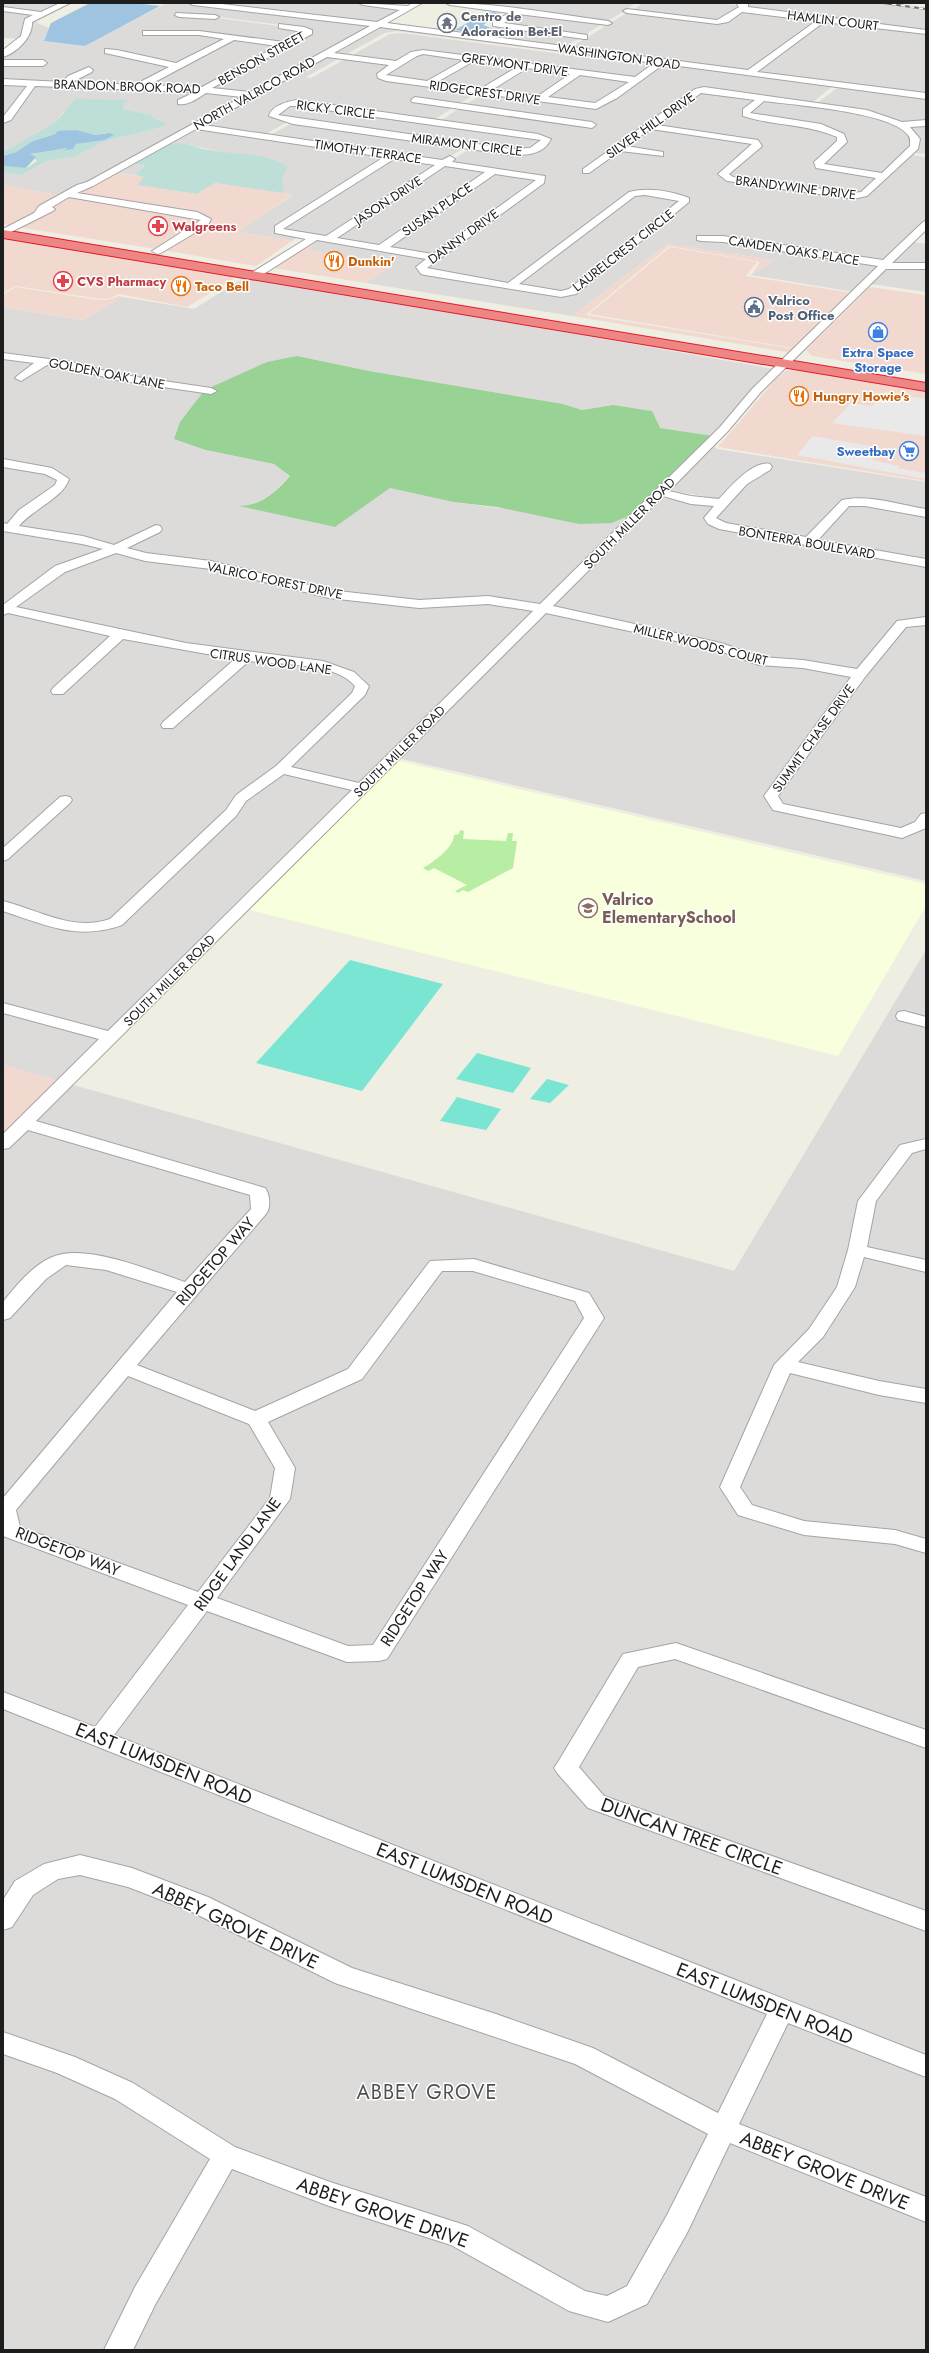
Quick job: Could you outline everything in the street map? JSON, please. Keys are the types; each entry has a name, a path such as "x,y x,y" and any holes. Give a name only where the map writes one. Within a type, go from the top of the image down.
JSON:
{"highway":[{"path":"5,230 157,251 251,272 320,278 549,320"},
{"path":"5,230 788,360 926,387"},
{"path":"788,360 926,378"}],"street":[{"path":"3,54 23,40 29,28 28,21 66,3"},
{"name":"WASHINGTON ROAD","path":"193,3 380,24 566,48 660,63 926,96"},
{"path":"363,3 408,8"},
{"name":"NORTH VALRICO ROAD","path":"5,230 39,213 49,210 90,184 418,3"},
{"path":"450,3 517,11 717,22 725,20 738,6"},
{"path":"566,48 640,3"},
{"name":"HAMLIN COURT","path":"738,6 823,19 926,32"},
{"path":"3,9 41,14"},
{"path":"517,11 496,24 590,34"},
{"path":"180,15 226,18"},
{"path":"750,73 823,19"},
{"name":"BENSON STREET","path":"181,102 206,90 309,32 304,29 273,25"},
{"path":"146,33 199,33 286,45"},
{"path":"392,33 660,63"},
{"path":"145,87 145,83 232,38"},
{"path":"10,39 23,40"},
{"path":"334,63 360,49"},
{"path":"108,51 128,54 152,63 177,66"},
{"name":"GREYMONT DRIVE","path":"398,64 414,54 423,52 636,80"},
{"path":"326,54 398,64"},
{"path":"428,84 473,58"},
{"path":"3,63 43,63"},
{"name":"RIDGECREST DRIVE","path":"398,64 381,74 381,76 482,92 596,106 660,63"},
{"path":"433,122 526,65"},
{"path":"66,84 71,78 89,70"},
{"path":"539,99 580,72"},
{"name":"BRANDON BROOK ROAD","path":"3,82 206,90 250,95"},
{"path":"3,120 8,118 33,83"},
{"path":"820,99 839,84"},
{"name":"SILVER HILL DRIVE","path":"586,171 698,91 711,90 764,97 820,99"},
{"path":"764,97 746,111 746,114 758,118 821,127 841,136 842,142 819,162 820,166 884,176"},
{"path":"820,99 867,113 901,126 911,132 915,139 915,147 910,153 921,155"},
{"name":"RIDGECREST DRIVE","path":"416,100 592,125"},
{"name":"RICKY CIRCLE","path":"293,121 277,118 273,114 288,104 297,103 433,122"},
{"name":"RICKY CIRCLE","path":"265,136 293,121"},
{"name":"MIRAMONT CIRCLE","path":"293,121 469,146 523,152 533,151 546,139 433,122"},
{"path":"901,126 926,123"},
{"name":"TIMOTHY TERRACE","path":"194,126 444,162 542,178"},
{"name":"BRANDYWINE DRIVE","path":"648,126 755,142 757,146 724,174 730,179 854,196 864,194 910,153"},
{"name":"JASON DRIVE","path":"327,240 469,146"},
{"path":"618,148 660,154"},
{"path":"394,155 278,228 278,231 434,257"},
{"name":"SUSAN PLACE","path":"380,249 494,170"},
{"name":"DANNY DRIVE","path":"510,286 421,270 421,267 541,181 542,178"},
{"name":"NORTH VALRICO ROAD","path":"39,213 42,208 80,187 90,184"},
{"name":"LAURELCREST CIRCLE","path":"653,193 676,196 686,200 572,292 561,294 510,286 632,194 653,193"},
{"path":"73,196 197,215 206,219 205,223 157,251"},
{"name":"SOUTH MILLER ROAD","path":"3,1144 724,429 752,396 926,224"},
{"path":"251,272 304,236"},
{"path":"251,272 314,238"},
{"name":"CAMDEN OAKS PLACE","path":"701,238 723,239 886,265 926,266"},
{"path":"909,240 920,242"},
{"name":"GOLDEN OAK LANE","path":"3,356 72,365 116,377 211,391"},
{"path":"21,378 45,361"},
{"name":"VALRICO FOREST DRIVE","path":"3,463 48,472 63,479 61,487 23,513 6,528"},
{"name":"BONTERRA BOULEVARD","path":"766,467 756,471 710,518 717,524 926,563"},
{"path":"658,493 691,500 723,504"},
{"path":"658,493 710,499 723,504"},
{"path":"809,542 846,503 865,502 926,513"},
{"name":"VALRICO FOREST DRIVE","path":"6,528 83,540 164,561 211,565 329,594 419,604 488,600 542,608"},
{"name":"CITRUS WOOD LANE","path":"4,610 60,569 115,549 156,529"},
{"name":"MILLER WOODS COURT","path":"542,608 721,647 759,660 803,664 860,674"},
{"name":"CITRUS WOOD LANE","path":"3,906 79,929 104,928 116,922 231,813 240,798 281,769 358,695 362,686 358,680 349,673 336,670 303,663 244,658 119,635 4,610"},
{"name":"SUMMIT CHASE DRIVE","path":"926,620 902,624 860,674 771,796 778,807 902,833 921,825 926,817"},
{"path":"58,691 119,635"},
{"path":"168,725 244,658"},
{"path":"281,769 363,788"},
{"path":"3,856 65,800"},
{"path":"3,1008 110,1037"},
{"path":"904,1016 926,1022"},
{"name":"RIDGETOP WAY","path":"24,1123 259,1192 260,1210 124,1366 5,1509 11,1532 347,1654 379,1652 594,1318 582,1297 474,1265 437,1265 355,1374 256,1420"},
{"path":"926,1144 906,1149 867,1201 857,1250 846,1287 816,1333 784,1365 730,1487 745,1510 804,1528 895,1537 926,1546"},
{"path":"857,1250 926,1266"},
{"path":"3,1314 40,1273 64,1259 96,1261 189,1290"},
{"path":"784,1365 879,1388 926,1396"},
{"path":"124,1366 256,1420"},
{"name":"RIDGE LAND LANE","path":"100,1737 280,1500 285,1468 256,1420"},
{"name":"DUNCAN TREE CIRCLE","path":"926,1739 676,1651 631,1660 566,1768 596,1802 926,1921"},
{"name":"EAST LUMSDEN ROAD","path":"3,1700 100,1737 782,2010 926,2066"},
{"name":"ABBEY GROVE DRIVE","path":"3,1920 24,1888 52,1871 80,1865 132,1878 199,1904 344,1976 496,2025 584,2056 723,2130 868,2185 926,2210"},
{"name":"ABBEY GROVE DRIVE","path":"3,2043 66,2065 124,2092 226,2155 329,2194 458,2235 524,2270 578,2302 608,2309 637,2294 677,2224 782,2010"},
{"path":"118,2350 145,2296 226,2155"}],"shaded area":[{"path":"3,3 62,3 41,13 3,8"},
{"path":"68,3 72,3 33,21 49,28 44,41 85,46 167,3 185,3 373,26 249,93 210,89 312,32 306,28 203,15 176,15 201,16 302,29 306,32 285,44 200,33 143,33 197,34 228,39 176,65 108,50 105,51 126,55 149,63 173,67 141,86 3,81 3,64 46,63 3,62 3,57 26,39 32,28 31,21"},
{"path":"90,3 134,3 160,6 85,46 44,41 51,23"},
{"path":"201,3 355,3 404,9 378,24"},
{"path":"636,3 607,22 470,4"},
{"path":"643,3 720,3 742,6 716,21 631,11"},
{"path":"740,3 889,3 926,9 926,31 744,9 744,4"},
{"path":"3,10 37,14 20,39 3,38"},
{"path":"742,10 819,20 748,72 570,48 628,12 717,22"},
{"path":"493,12 501,14 483,25 494,29 487,35 455,30 479,16"},
{"path":"518,12 604,23 583,36 500,24"},
{"path":"824,20 926,33 926,95 754,72"},
{"path":"497,26 502,28 580,38 564,47 483,37"},
{"path":"378,27 658,62 655,64 397,31 385,33 345,55 330,53"},
{"path":"402,33 653,66 634,79 431,51 396,62 350,56 390,34"},
{"path":"233,39 282,46 203,88 148,86 148,84"},
{"path":"419,53 469,58 427,83 384,76"},
{"path":"327,55 342,57 306,77 311,78 347,58 393,64 378,74 478,92 432,121 286,104 270,114 274,119 289,121 264,135 199,125"},
{"path":"474,59 522,65 481,90 433,83"},
{"path":"664,63 834,85 812,103 702,89 647,125 582,171 588,172 620,149 661,155 664,153 623,147 650,127 754,144 720,174 727,180 852,197 867,194 912,155 926,157 926,220 885,262 711,237 697,238 698,240 710,239 882,264 854,292 751,275 774,260 667,244 572,316 366,283 392,266 308,250 309,244 316,240 429,258 417,267 418,270 512,288 575,293 689,199 686,197 637,191 509,284 425,269 546,178 449,162 471,148 523,153 549,139 438,122 460,108 594,127 596,125 464,106 484,93 596,107"},
{"path":"527,66 575,73 537,98 487,91"},
{"path":"581,74 631,80 595,105 543,99"},
{"path":"3,83 29,84 3,118"},
{"path":"36,84 201,90 177,102 181,103 207,91 246,95 64,196 3,185 3,173 21,175 49,160 105,141 163,127 160,120 152,117 152,115 123,109 123,105 129,100 63,112 57,121 3,152 3,122"},
{"path":"840,86 926,97 926,122 903,124 817,103"},
{"path":"701,92 760,98 743,111 743,114 747,116 820,128 838,136 839,142 815,162 880,177 861,193 853,195 732,178 727,174 760,147 761,144 758,141 653,125"},
{"path":"75,99 129,100 123,105 123,109 153,115 152,117 166,123 163,127 105,141 73,157 49,160 21,175 3,173 3,166 27,168 37,161 30,154 68,148 64,151 73,149 76,144 110,137 106,133 95,135 77,130 57,133 33,141 16,152 3,156 3,152 57,121"},
{"path":"766,99 865,113 898,126 912,139 912,146 882,174 823,165 845,142 844,135 823,126 749,113"},
{"path":"291,105 542,139 530,150 523,151 277,116"},
{"path":"294,122 465,147 443,161 270,135"},
{"path":"926,124 926,154 914,153 918,147 906,126"},
{"path":"195,127 389,155 275,228 274,233 298,237 292,241 237,232 293,195 284,193 281,183 282,176 227,153 179,143 134,163 145,166 135,175 115,172"},
{"path":"77,130 95,135 110,133 114,135 104,140 76,144 73,149 63,151 68,148 30,154 36,157 26,168 3,166 3,156 16,152 33,141 55,134 58,131"},
{"path":"179,143 219,152 251,155 271,159 280,163 288,168 282,178 284,193 215,183 197,194 137,185 144,177 135,175 145,166 133,163 163,145"},
{"path":"395,156 440,163 325,238 285,232 282,228"},
{"path":"446,164 490,170 379,247 332,239"},
{"path":"496,171 538,179 433,255 385,248"},
{"path":"115,172 144,177 138,185 197,194 215,183 293,194 238,232 292,241 256,266 162,250 210,219 199,214 75,194"},
{"path":"3,185 64,196 11,226 3,224"},
{"path":"639,193 683,200 569,291 561,292 515,285 634,195"},
{"path":"70,197 203,219 156,249 17,227"},
{"path":"3,238 230,275 233,279 187,307 119,294 108,299 94,298 16,286 3,293"},
{"path":"913,242 926,244 926,264 890,265"},
{"path":"309,244 314,245 309,250 392,266 366,283 273,268"},
{"path":"667,244 774,260 751,275 760,262 669,246 586,315 795,349 792,353 572,316"},
{"path":"670,247 757,262 746,276 852,293 793,348 589,314"},
{"path":"926,267 926,292 871,284 887,268"},
{"path":"245,276 774,369 713,436 659,428 651,411 613,405 582,410 563,404 369,371 297,356 207,389 119,376 3,354 3,307 83,320 123,297 194,309 240,281"},
{"path":"16,287 92,299 108,300 119,296 145,301 123,297 83,320 3,307 3,295"},
{"path":"870,287 926,295 926,374 812,356 806,350"},
{"path":"3,357 39,362 16,379 23,380 47,363 203,392 180,422 206,450 274,464 290,476 270,495 252,506 242,506 335,527 390,488 452,502 612,523 631,515 540,605 488,597 419,601 331,592 214,563 166,559 122,548 162,529 157,526 115,546 16,527 27,514 65,487 68,479 62,474 51,470 3,461"},
{"path":"800,370 926,390 926,481 718,447 776,379 786,371"},
{"path":"885,392 926,399 926,436 832,423 851,403 872,406"},
{"path":"813,436 881,448 872,460 899,466 898,468 924,473 926,471 926,479 797,455"},
{"path":"716,442 718,443 714,447 717,449 926,482 926,618 900,622 857,671 761,658 548,607 648,507 658,503 663,498 702,504 708,497 669,490"},
{"path":"3,465 45,473 59,480 57,486 8,525 3,525"},
{"path":"3,529 80,542 107,549 92,555 3,607"},
{"path":"115,551 209,567 384,603 487,602 535,610 359,784 288,768 367,685 363,678 353,672 246,655 13,608 64,570"},
{"path":"544,611 854,675 766,794 773,808 900,836 926,825 926,881 398,758"},
{"path":"7,612 113,636 52,692 60,694 121,638 237,659 161,727 169,729 246,661 301,665 333,672 345,675 357,686 353,694 112,920 82,926 3,902 3,861 72,798 63,796 3,851 3,615"},
{"path":"926,623 926,808 916,823 901,830 782,805 777,796 865,675 906,626"},
{"name":"Valrico ElementarySchool","path":"395,760 926,884 926,906 838,1056 249,910"},
{"path":"282,773 353,789 107,1032 3,1003 3,910 76,932 94,933 107,930 121,923 246,799"},
{"path":"926,950 926,1018 900,1011 896,1017 926,1026 926,1139 861,1199 839,1285 810,1331 779,1359 723,1485 738,1513 893,1543 926,1552 926,1731 680,1645 630,1653 558,1765 589,1807 926,1930 926,2057 112,1733 206,1610 378,1659 600,1320 589,1295 475,1261 438,1261 431,1264 350,1371 257,1413 134,1364 266,1191 33,1121 70,1084 734,1271"},
{"path":"350,960 443,984 362,1091 256,1063"},
{"path":"3,1012 100,1039 58,1081 3,1065"},
{"path":"477,1053 531,1068 513,1093 456,1079"},
{"path":"3,1065 58,1081 3,1137"},
{"path":"547,1079 569,1085 550,1103 530,1099"},
{"path":"457,1097 501,1109 486,1130 440,1121"},
{"path":"26,1128 252,1195 254,1209 187,1284 66,1254 3,1305 3,1151"},
{"path":"926,1148 926,1261 864,1247 873,1202 911,1153"},
{"path":"862,1256 926,1271 926,1391 881,1383 795,1362"},
{"path":"65,1264 93,1266 180,1292 3,1501 3,1322 45,1275"},
{"path":"441,1270 472,1270 577,1300 586,1319 374,1646 350,1648 215,1599 287,1502 266,1421 358,1378"},
{"path":"788,1371 926,1401 926,1539 806,1522 750,1506 739,1487"},
{"path":"126,1374 250,1424 277,1469 273,1498 201,1594 18,1528 13,1509"},
{"path":"3,1534 6,1538 193,1605 98,1728 3,1692"},
{"path":"675,1657 926,1746 926,1913 601,1796 576,1767 637,1665"},
{"path":"3,1708 770,2014 719,2117 349,1968 84,1858 3,1906"},
{"path":"78,1873 128,1885 580,2064 711,2133 630,2287 607,2298 583,2292 334,2185 232,2146 3,2033 3,1934 31,1893 54,1878"},
{"path":"787,2021 926,2076 926,2200 736,2124"},
{"path":"3,2053 60,2073 117,2099 214,2159 107,2350 3,2350"},
{"path":"728,2141 926,2221 926,2350 129,2350 230,2167 453,2244 605,2319"}],"green space":[{"path":"297,356 369,371 563,404 582,410 613,405 652,411 660,428 713,436 631,515 612,523 579,524 497,507 453,502 390,488 335,527 239,506 254,504 268,497 274,493 290,476 274,464 206,450 174,439 180,422 203,392 213,393 217,390 207,389 267,362"},
{"path":"460,830 464,831 463,839 506,841 508,833 513,833 512,841 517,841 513,868 468,892 463,890 458,893 455,891 467,885 434,868 428,871 423,868 443,854 451,844 454,835 459,834"}],"railway":[{"path":"883,3 926,9"}],"place":[{"name":"Centro de Adoracion Bet-El","path":"447,23"},
{"name":"Walgreens","path":"158,226"},
{"name":"Dunkin'","path":"334,261"},
{"name":"CVS Pharmacy","path":"63,281"},
{"name":"Taco Bell","path":"181,286"},
{"name":"Valrico Post Office","path":"754,307"},
{"name":"Extra Space Storage","path":"878,332"},
{"name":"Hungry Howie's","path":"799,396"},
{"name":"Sweetbay","path":"909,451"},
{"name":"Valrico ElementarySchool","path":"588,908"}],"district":[{"name":"ABBEY GROVE","path":"427,2092"}]}
